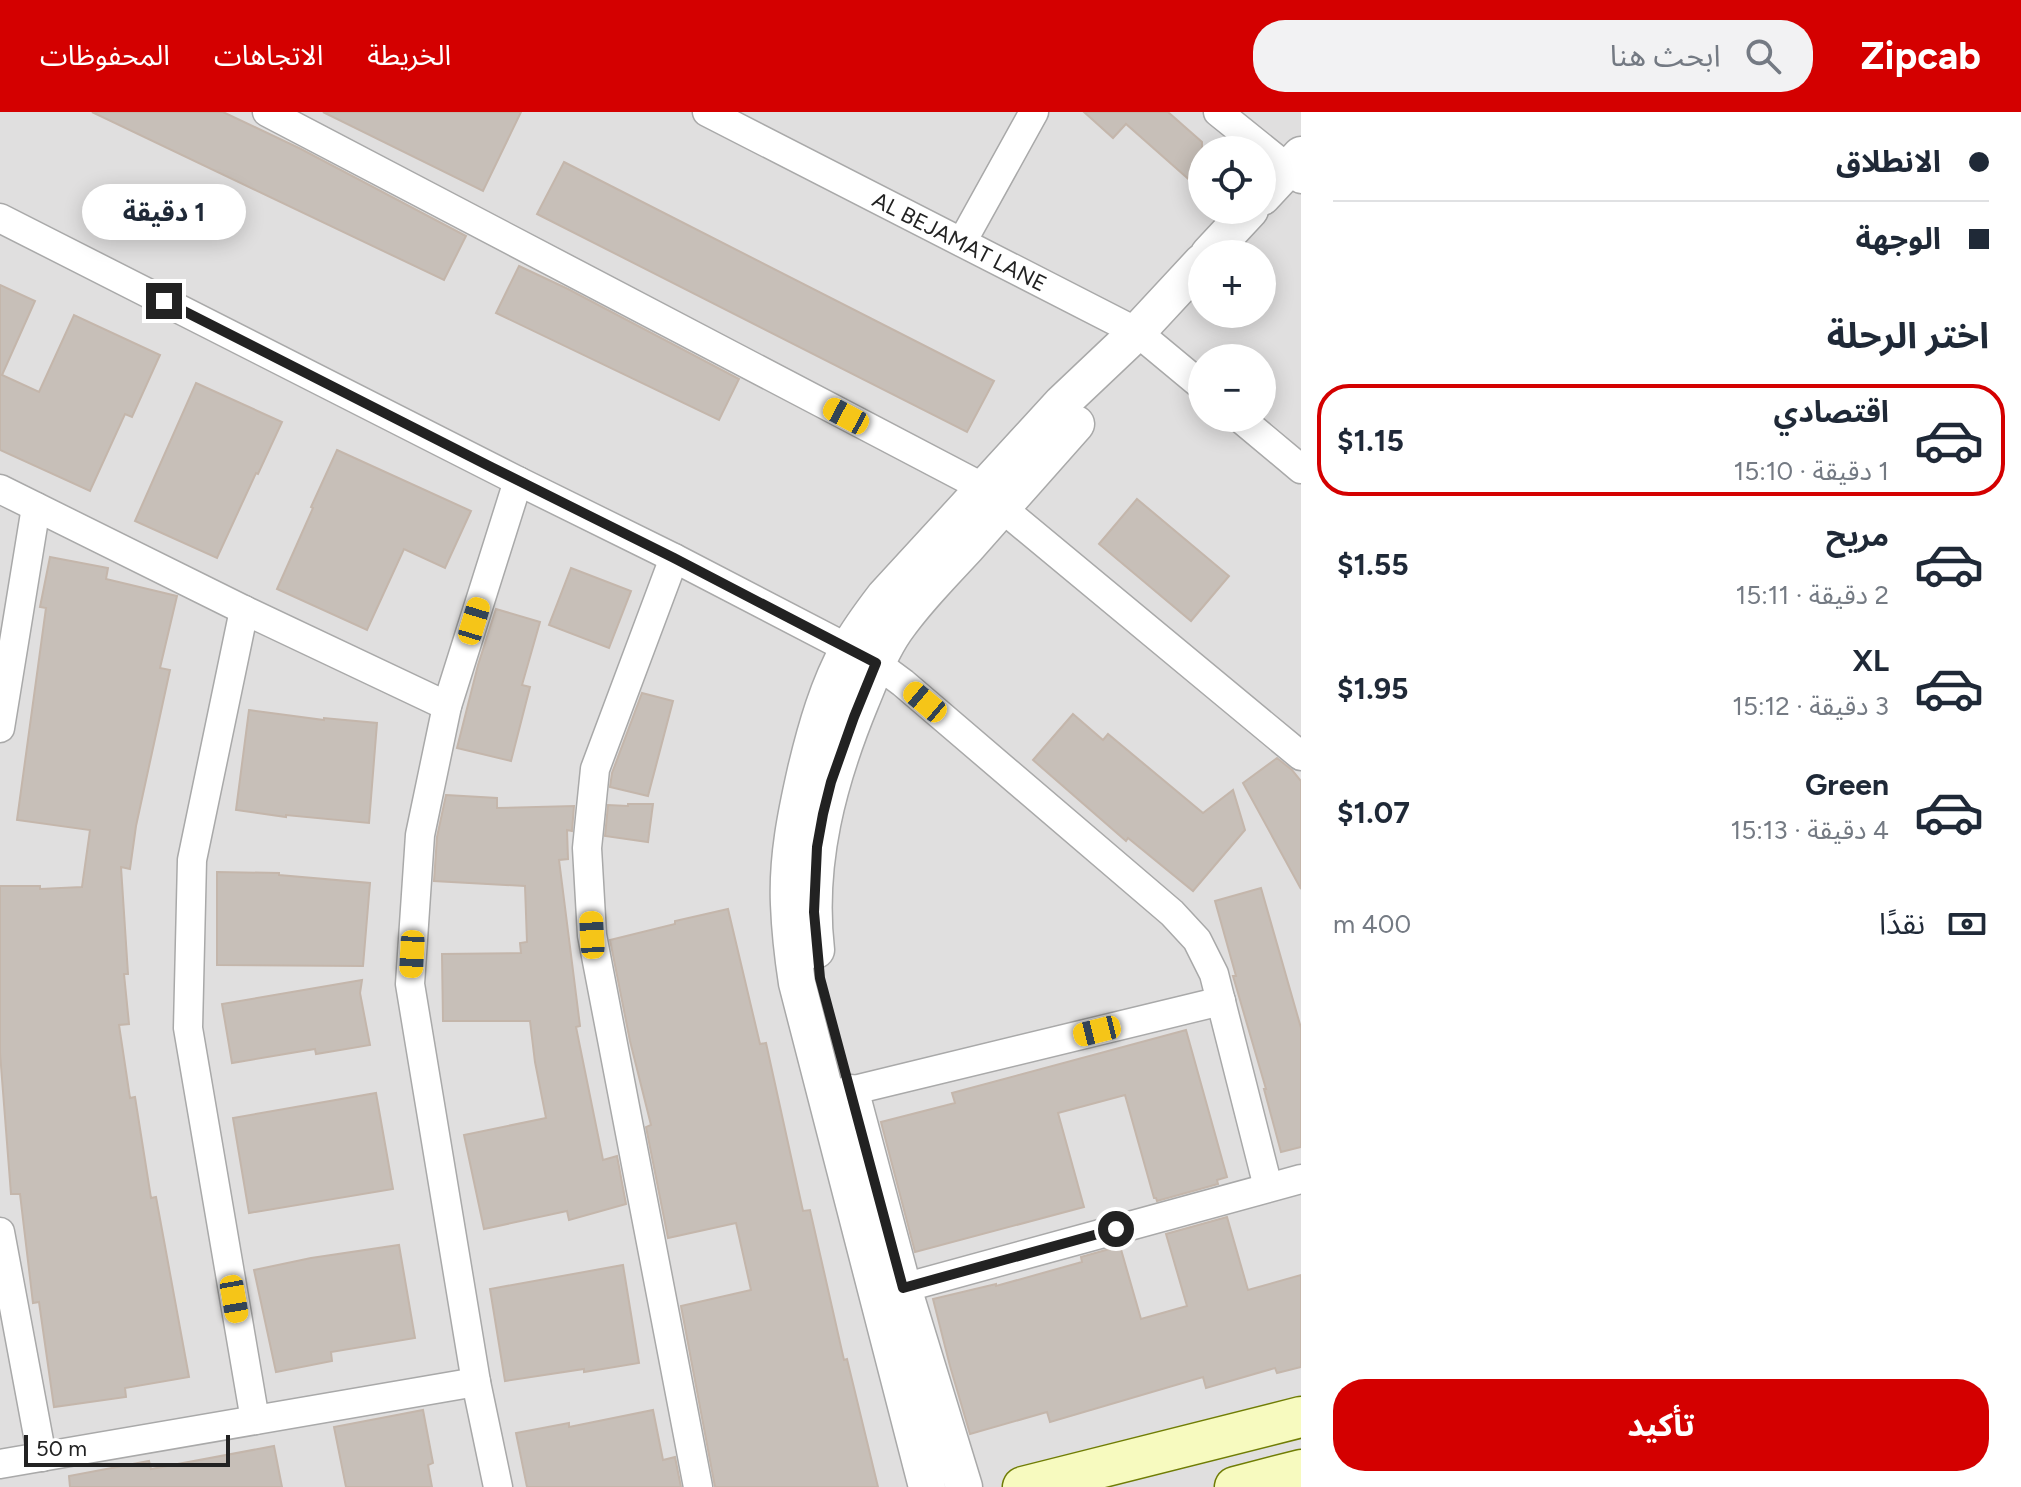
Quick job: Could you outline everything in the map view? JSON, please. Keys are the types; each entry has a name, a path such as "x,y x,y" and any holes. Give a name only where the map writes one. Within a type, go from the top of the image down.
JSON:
{"main road":[{"path":"1023,1487 1301,1417"},
{"path":"1235,1487 1301,1470"}],"street":[{"path":"267,112 993,498 1301,756"},
{"name":"AL BEJAMAT LANE","path":"707,112 1137,332 1188,374"},
{"path":"962,242 1034,112"},
{"path":"1218,112 1297,168 1276,185"},
{"path":"0,218 674,558 862,656 903,683 1186,926 1207,957 1214,974 1268,1187"},
{"path":"1222,240 1237,224"},
{"path":"927,1487 797,983 789,901 794,826 816,732 832,682 895,631 993,498 1091,407 1124,358 1137,332 1188,277"},
{"path":"1257,432 1301,469"},
{"path":"498,1487 476,1382 410,984 420,835 447,706 518,481"},
{"path":"0,489 447,706"},
{"path":"0,728 36,507"},
{"path":"674,558 595,769 587,848 592,935 698,1487"},
{"path":"244,610 192,860 188,1028 255,1420"},
{"path":"862,656 854,717 831,782 817,847 815,945 820,978 903,1288 964,1487"},
{"path":"850,1091 1221,1001"},
{"path":"903,1288 1301,1179"},
{"path":"0,1232 42,1457"},
{"path":"0,1464 476,1382"}],"shaded area":[{"path":"0,112 1301,112 1301,1487 0,1487"}],"building":[{"path":"92,112 223,112 301,149 466,236 444,280"},
{"path":"323,112 521,112 483,191"},
{"path":"1084,112 1168,112 1195,136 1188,136 1188,179 1126,124 1113,138"},
{"path":"564,162 994,381 967,432 537,214"},
{"path":"519,266 739,379 719,420 496,313"},
{"path":"0,285 35,301 2,375 39,392 74,315 160,355 132,417 125,414 90,491 0,450"},
{"path":"196,383 282,422 217,558 135,521"},
{"path":"337,450 471,511 445,568 404,549 367,630 277,589"},
{"path":"1137,499 1229,576 1191,621 1099,544"},
{"path":"50,557 108,568 106,579 177,596 160,668 170,670 136,826 130,869 121,867 128,974 124,974 129,1024 119,1025 130,1098 135,1097 151,1198 156,1197 189,1377 125,1388 126,1397 54,1407 39,1302 33,1303 20,1194 11,1194 0,1053 0,886 40,886 40,889 82,887 90,830 17,820 46,608 40,607"},
{"path":"571,568 631,591 609,648 549,625"},
{"path":"496,609 540,622 522,685 530,687 511,761 457,748"},
{"path":"642,693 673,701 648,796 610,787 612,773"},
{"path":"249,710 377,723 369,823 236,810"},
{"path":"1073,714 1103,740 1108,734 1203,813 1233,790 1245,830 1193,891 1128,838 1126,841 1033,760"},
{"path":"1277,758 1301,781 1301,889 1243,783"},
{"path":"446,795 497,798 497,808 574,806 572,831 567,830 568,859 559,860 580,1026 576,1027 603,1160 617,1156 626,1204 569,1220 567,1211 484,1229 464,1135 546,1118 530,1021 443,1021 442,954 521,953 520,943 527,942 525,886 434,881 437,837"},
{"path":"653,804 648,842 605,836 608,805"},
{"path":"217,872 279,873 370,883 363,966 217,965"},
{"path":"1261,888 1301,1028 1301,1147 1281,1152 1215,901"},
{"path":"728,909 760,1044 766,1043 803,1211 810,1210 844,1360 847,1359 878,1487 715,1487 681,1306 751,1290 736,1223 668,1238 646,1127 651,1125 610,940"},
{"path":"362,980 360,993 370,1045 316,1054 315,1049 232,1063 222,1004"},
{"path":"1186,1030 1227,1177 1217,1180 1218,1184 1157,1201 1125,1095 1058,1113 1084,1207 915,1252 881,1122 955,1103 952,1093"},
{"path":"376,1093 393,1189 249,1213 233,1118"},
{"path":"1227,1217 1248,1290 1301,1275 1301,1367 1277,1373 1275,1368 1206,1388 1203,1377 1050,1422 1047,1412 970,1434 933,1299 996,1286 1082,1262 1081,1257 1120,1246 1141,1319 1187,1306 1166,1234"},
{"path":"399,1245 415,1338 331,1352 332,1361 276,1372 254,1270"},
{"path":"623,1265 639,1363 505,1381 490,1289"},
{"path":"423,1410 433,1463 428,1465 432,1487 346,1487 334,1427"},
{"path":"653,1410 663,1460 675,1457 681,1487 527,1487 516,1433 569,1423 569,1427"},
{"path":"274,1446 282,1487 70,1487 69,1476 149,1461 151,1469"}],"route":[{"path":"164,301 876,663 831,782 823,814 814,879 815,945 820,978 903,1288 1116,1229"}]}
